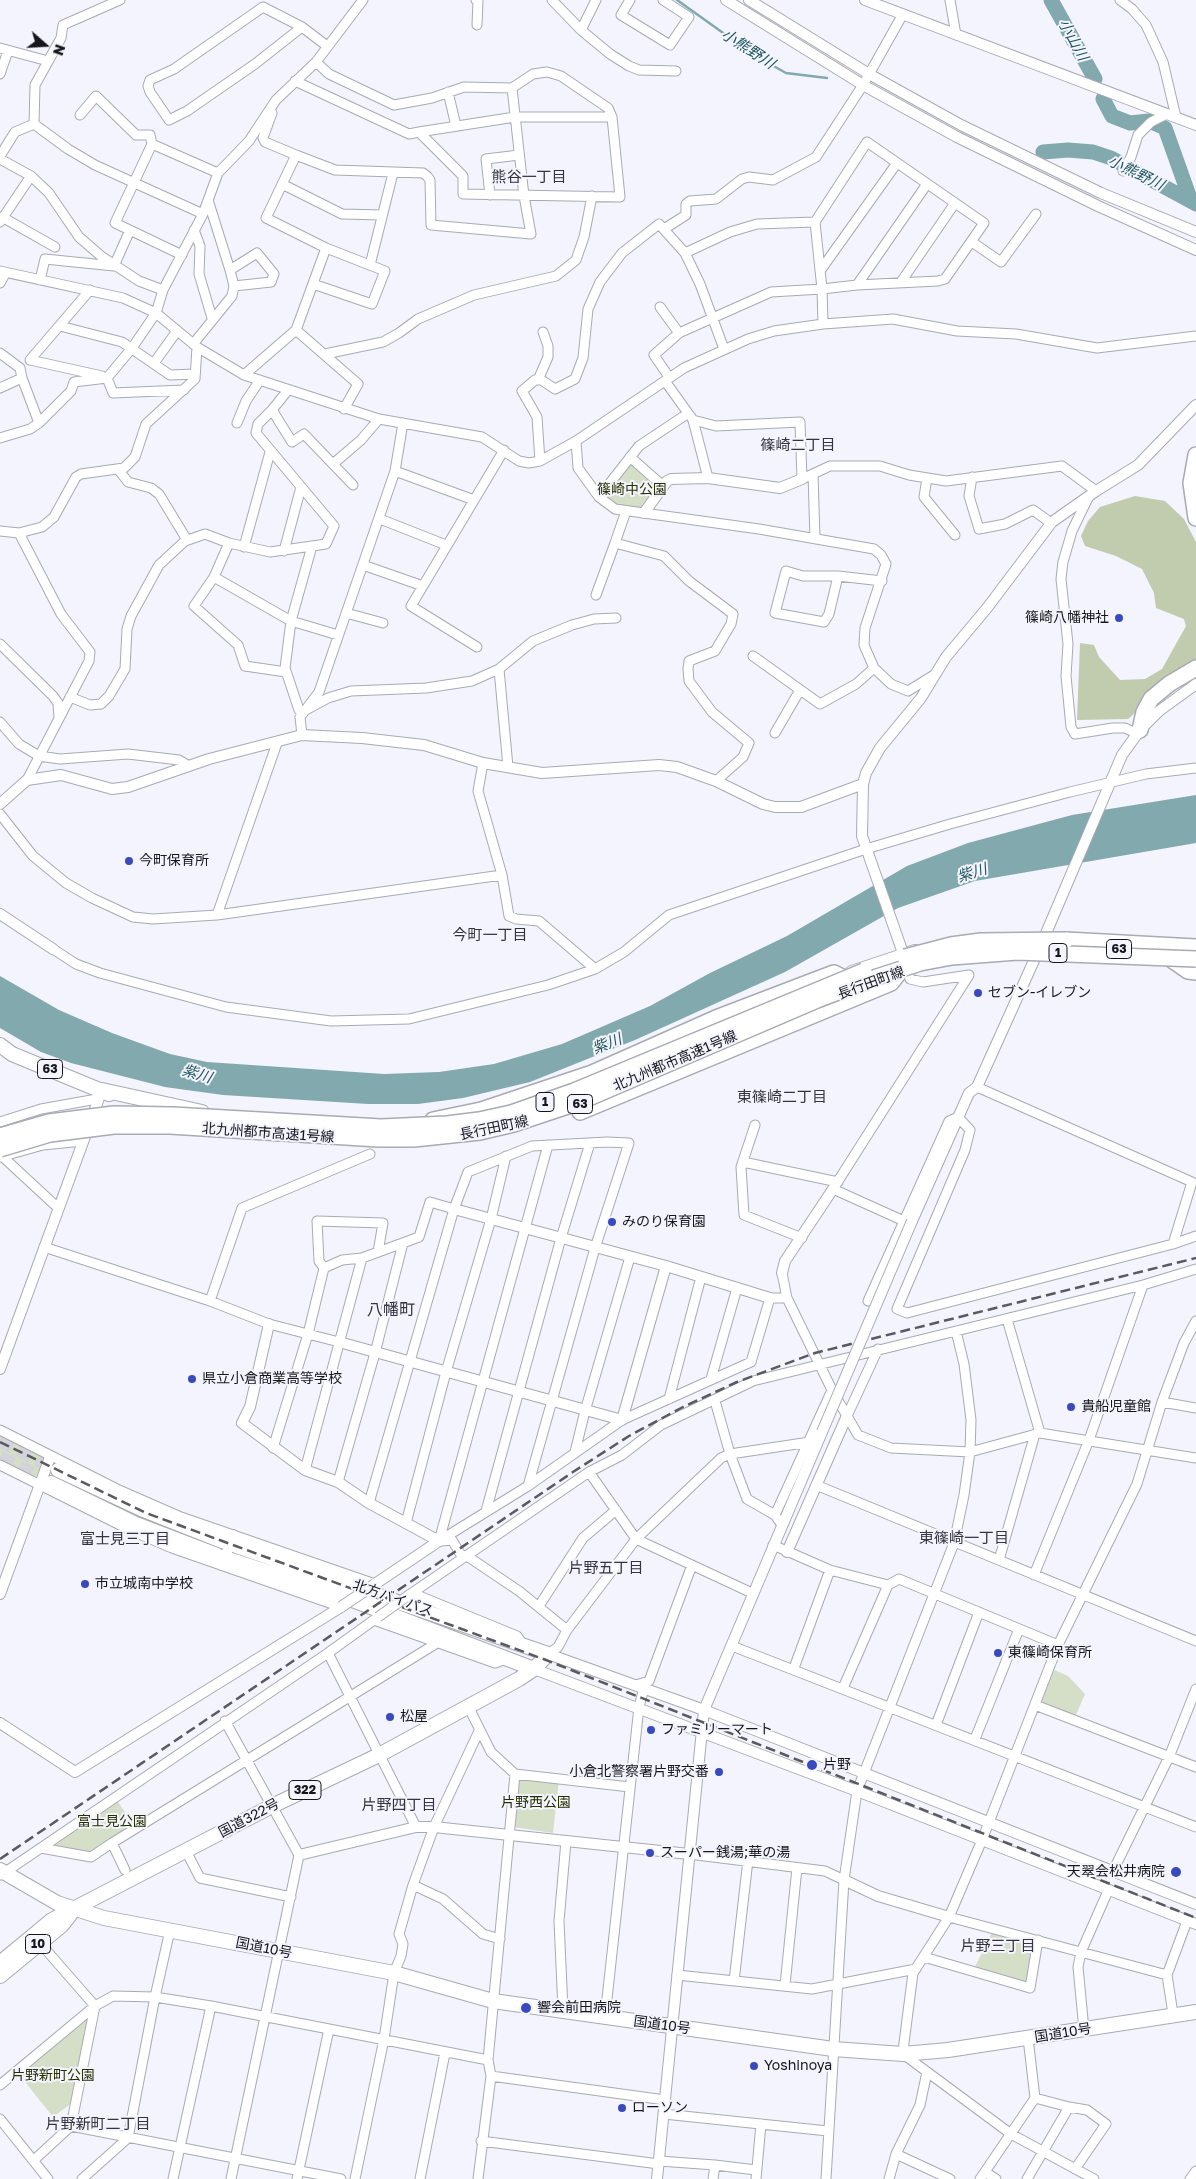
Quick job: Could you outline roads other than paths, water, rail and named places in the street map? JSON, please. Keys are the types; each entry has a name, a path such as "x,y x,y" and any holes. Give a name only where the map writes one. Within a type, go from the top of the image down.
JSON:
{"highway":[{"path":"1196,456 1192,482 1196,518"},
{"path":"1139,732 1144,712 1151,699 1169,684 1196,668"},
{"path":"1066,940 1164,936 1196,937"},
{"name":"北九州都市高速1号線","path":"0,1136 49,1122 114,1114 173,1115 357,1126 414,1132 447,1124 479,1120 543,1103 832,983 917,953 981,941 1066,940 1196,946"},
{"name":"北九州都市高速1号線","path":"1,1154 50,1134 114,1126 170,1126 349,1138 414,1132 480,1132 545,1115 577,1103 876,977 952,957 1017,952 1196,959"},
{"path":"1161,952 1188,971 1196,972"},
{"path":"414,1132 447,1140 482,1136 551,1121 580,1112 891,983 909,969 951,959 1018,957 1196,968"},
{"path":"414,1132 592,1073 706,1023 834,973 842,977"}],"main road":[{"name":"長行田町線","path":"100,1095 122,1093 196,1111 305,1124 395,1127 474,1119 573,1088 750,1012 842,977 952,942 988,939 1041,945 1196,953"},
{"name":"長行田町線","path":"0,1046 12,1054 100,1095 188,1119 312,1137 409,1140 448,1138 498,1129 577,1105 822,1001 909,969 1041,945"},
{"name":"北方バイパス","path":"58,1470 141,1509 522,1643 548,1654"},
{"name":"北方バイパス","path":"45,1484 223,1560 339,1595 534,1669"},
{"name":"国道322号","path":"74,1910 272,1806 379,1755 534,1669 548,1654"},
{"path":"2,1873 74,1910"},
{"name":"国道10号","path":"74,1910 394,1974 493,2001 833,2049 903,2054 948,2050 1084,2030 1173,2014 1196,2012"},
{"name":"10","path":"0,1976 62,1925 74,1910"},
{"name":"10","path":"0,1963 52,1920 74,1910"}],"street":[{"path":"34,124 34,85 61,38 64,25 120,0"},
{"path":"0,438 30,429 39,423 71,392 74,382 107,378 132,348 156,313 163,290 203,214 218,173 249,141 276,100 316,62 363,0"},
{"path":"476,0 478,1 477,25"},
{"path":"582,30 596,0"},
{"path":"630,0 621,15 670,45 690,17 663,0"},
{"path":"726,0 863,85 965,142 1098,206 1196,250"},
{"path":"749,0 870,74 961,125 1102,193 1196,232"},
{"path":"865,0 1196,125"},
{"path":"950,0 956,35"},
{"path":"1120,0 1132,9 1146,25 1163,62 1172,116"},
{"path":"557,2 582,30 610,54 629,66 639,70 676,71"},
{"path":"302,27 255,64 187,111 169,120 148,86 150,80 174,68 263,7 302,27 327,46"},
{"path":"664,229 686,215 686,204 690,201 716,199 742,179 749,177 773,180 816,157 870,74 903,14"},
{"path":"0,74 4,50 48,61"},
{"path":"316,62 329,74 394,105 410,103 464,87 512,88 533,74 553,73 608,108 612,118 620,196 464,194 463,176 419,132"},
{"path":"295,81 409,134 515,117 612,118"},
{"path":"276,100 263,138 265,142 336,170 423,173 430,180 431,225 531,234 524,196 512,88"},
{"path":"448,92 456,126"},
{"path":"80,115 96,96 136,135 150,135 152,144 115,223 182,254"},
{"path":"1123,171 1132,157 1138,135 1151,122 1172,116"},
{"path":"34,124 15,132 0,158 31,176 49,193 80,237 114,266 163,290"},
{"path":"34,124 68,149 134,185 203,214"},
{"path":"708,478 690,417 654,355 679,333 770,292 822,289 945,279 984,223 867,142 815,222 822,289 823,324"},
{"path":"152,144 218,173"},
{"path":"296,155 266,218 326,248 385,271 372,304 313,284"},
{"path":"490,195 486,159 519,155"},
{"path":"820,271 898,163"},
{"path":"370,265 393,173"},
{"path":"31,176 1,220 54,247"},
{"path":"282,184 342,214 382,215"},
{"path":"857,285 927,184"},
{"path":"325,354 383,342 399,334 418,319 474,295 556,276 576,260 584,236 592,196"},
{"path":"0,531 19,533 42,527 54,517 76,477 81,474 124,468 135,457 146,424 195,378 196,345 212,318 232,296 234,286 208,200"},
{"path":"901,282 955,203"},
{"path":"972,242 1001,262 1036,214"},
{"path":"685,253 730,232 756,224 815,222"},
{"path":"538,380 545,381 555,390 575,379 583,358 588,309 600,282 622,253 659,224 685,253 713,317 724,349"},
{"path":"114,266 130,230"},
{"path":"194,230 200,246 199,274 212,318"},
{"path":"244,375 296,330 326,248"},
{"path":"230,270 257,252 274,274 271,282 234,286"},
{"path":"40,280 44,259 114,266"},
{"path":"0,283 3,273 123,298 156,313 196,345 244,375 379,419 482,437 519,461 540,461 576,441 667,379 724,349 774,331 823,324 893,319 957,331 1016,334 1097,348 1196,336"},
{"path":"20,368 30,360 90,290"},
{"path":"660,307 679,333"},
{"path":"60,326 122,342 170,375 195,374"},
{"path":"296,330 358,384 344,409"},
{"path":"154,363 177,331"},
{"path":"540,461 537,417 522,391 538,380 548,357 548,346 543,332"},
{"path":"0,353 20,368 39,423"},
{"path":"30,360 107,378"},
{"path":"0,388 22,378"},
{"path":"107,378 113,393 184,390"},
{"path":"237,423 246,401 260,380"},
{"path":"70,697 90,705 101,704 109,696 125,669 127,629 131,616 160,566 169,554 187,540 205,534 229,543 270,552 326,544 334,526 256,433 255,428 288,390"},
{"path":"1196,405 1138,465 1051,523 987,608 946,657 921,698 880,748 863,784 862,836 909,969 910,979 923,982 969,975 802,1238 785,1261 782,1273 787,1298 846,1418 858,1435 890,1448 970,1452 1038,1434 1089,1440 1196,1458"},
{"path":"272,410 292,442 304,434 353,485"},
{"path":"599,497 639,446 690,417 716,426 800,422 802,479"},
{"path":"333,464 361,440 379,419"},
{"path":"302,736 300,717 319,692 380,519 395,471 403,423"},
{"path":"576,441 578,468 599,497 615,509 874,549 881,555 886,564 865,628 864,645 874,668 891,684 908,691 934,675"},
{"path":"477,648 412,606 446,545 504,450"},
{"path":"244,546 270,452"},
{"path":"630,457 663,486"},
{"path":"644,513 663,486 671,479 708,478 780,488 830,466 880,466 946,481 1062,466 1092,494"},
{"path":"118,469 128,482 151,488 159,494 187,540"},
{"path":"395,471 474,500"},
{"path":"813,474 815,539"},
{"path":"972,477 969,496 980,529 1005,524 1033,510 1051,523"},
{"path":"927,478 924,497 955,535"},
{"path":"284,551 301,487"},
{"path":"1092,494 1072,531 1063,562 1062,579 1068,644 1066,676 1071,727 1075,734 1113,728 1125,728 1139,732"},
{"path":"596,594 626,512"},
{"path":"380,519 446,545"},
{"path":"0,804 27,780 89,660 90,652 61,614 19,533"},
{"path":"229,543 214,577 194,606 238,645 245,666 286,672"},
{"path":"616,543 664,556 689,582 733,614 731,624 715,651 689,661 688,670 689,681 712,712 750,743 743,757 716,781"},
{"path":"312,546 291,621 286,672 299,710 304,710 328,698 351,691 426,688 472,681 499,669 533,641 572,625 594,619 616,618"},
{"path":"363,565 423,586"},
{"path":"838,576 829,614 824,622 775,613 786,570 803,576 838,576 882,581"},
{"path":"214,577 291,621 338,635"},
{"path":"346,613 383,623"},
{"path":"0,644 58,703 60,718"},
{"path":"753,656 820,704 825,703 856,684 874,668"},
{"path":"499,669 508,767"},
{"path":"868,1301 969,1093 977,1087 1066,888 1122,755 1158,711 1196,684"},
{"path":"775,733 800,690"},
{"path":"0,722 19,744 39,756 60,759 128,754 179,760 190,766"},
{"path":"27,780 61,775 112,789 128,787 190,766 302,736 362,738 424,745 483,763 542,773 566,773 659,764 678,767 716,781 764,804 775,807 800,808 863,784"},
{"path":"217,915 277,743"},
{"path":"483,763 478,792 502,875 509,916 516,919 539,921 595,969"},
{"path":"0,914 76,964 100,973 226,1007 331,1021 409,1018 548,986 595,969 624,952 669,915 950,824 1146,774 1196,768"},
{"path":"0,814 33,856 66,883 92,898 133,917 153,919 217,915 502,875"},
{"path":"977,1087 1194,1178 1173,1244"},
{"path":"0,1122 100,1095"},
{"path":"0,1369 100,1095"},
{"path":"958,1118 970,1130 965,1150 897,1309 907,1313 1173,1244 1196,1236"},
{"path":"754,1125 743,1162 744,1215 802,1238"},
{"path":"1,1154 83,1141"},
{"path":"486,1511 561,1238 590,1142"},
{"path":"369,1503 454,1209 468,1172 532,1146 590,1142 629,1143 596,1248 528,1486"},
{"path":"439,1541 548,1145"},
{"path":"1,1154 58,1207"},
{"path":"210,1301 242,1208 370,1154"},
{"path":"406,1523 446,1372 491,1219 506,1156"},
{"path":"743,1162 835,1185 908,1221"},
{"path":"324,1268 342,1260 362,1258 419,1236 430,1202 666,1266 770,1298 787,1298"},
{"path":"273,1448 308,1334 324,1268 319,1261 317,1221 383,1223 378,1252"},
{"path":"657,2179 704,1710 732,1646 752,1593 822,1432 908,1221"},
{"path":"338,1482 375,1353 403,1242"},
{"path":"44,1247 210,1301 269,1324 622,1420"},
{"path":"575,1452 585,1411 630,1257"},
{"path":"305,1470 362,1258"},
{"path":"622,1420 666,1266"},
{"path":"2,1873 225,1721 328,1654 410,1594 589,1472 622,1455 661,1425 753,1381 1143,1285 1196,1269"},
{"path":"669,1399 702,1277"},
{"path":"1034,1575 1089,1440 1143,1285"},
{"path":"711,1379 737,1288"},
{"path":"0,1723 75,1772 341,1607 439,1541 528,1486 622,1420 751,1362 770,1298"},
{"path":"999,1560 1038,1434 1007,1319"},
{"path":"1094,2179 1011,2134 903,2054 913,1973 949,1917 989,1823 1058,1645 1137,1484 1162,1402 1184,1343 1196,1321"},
{"path":"269,1324 250,1408 242,1423 273,1448 305,1470 338,1482 369,1503 439,1541 452,1540 461,1554 467,1556 539,1606 567,1630"},
{"path":"826,2179 844,1880 857,1791 954,1543 964,1495 970,1452 971,1420 956,1331"},
{"path":"787,1552 878,1349"},
{"path":"774,1515 810,1442 832,1390"},
{"path":"714,1401 730,1454 747,1498 774,1515 782,1525"},
{"path":"1162,1402 1196,1408"},
{"path":"0,1430 50,1457 230,1540 375,1584"},
{"path":"548,1654 558,1647 567,1630 636,1539 721,1458 730,1454 810,1442"},
{"path":"0,1594 45,1484 50,1457"},
{"path":"0,1465 45,1484"},
{"path":"589,1472 636,1539 752,1593"},
{"path":"816,1485 1196,1641"},
{"path":"539,1606 583,1538 616,1510"},
{"path":"230,1540 223,1560 341,1607"},
{"path":"773,1544 830,1570 888,1585"},
{"path":"640,1686 649,1681 692,1565"},
{"path":"794,1668 830,1570"},
{"path":"843,1688 888,1585 900,1579 1058,1645"},
{"path":"410,1594 517,1636 522,1643"},
{"path":"936,1725 979,1612"},
{"path":"376,1618 437,1643 494,1663 506,1658"},
{"path":"975,1740 1019,1629"},
{"path":"41,1848 91,1857 437,1643"},
{"path":"732,1646 794,1668 1145,1805 1196,1827"},
{"path":"328,1654 416,1827"},
{"path":"548,1654 704,1710 1196,1904"},
{"path":"534,1669 639,1707 1108,1891 1192,1922 1167,1975 1173,2014"},
{"path":"605,2018 640,1686"},
{"path":"1113,1871 1169,1756 1196,1689"},
{"path":"1034,1705 1196,1767"},
{"path":"468,1706 491,1752 515,1774 630,1787"},
{"path":"225,1721 299,1855 231,2179"},
{"path":"355,2179 384,2039 394,1974 401,1956 403,1944 400,1934 413,1885 434,1827 479,1731"},
{"path":"478,2179 481,2142 491,2076 488,2060 515,1774"},
{"path":"299,1855 416,1827 434,1827 748,1860 825,1871 878,1896 949,1917 1167,1975"},
{"path":"563,2010 559,1922 566,1841"},
{"path":"112,1843 125,1870"},
{"path":"186,1851 200,1878 290,1897"},
{"path":"734,1981 748,1860"},
{"path":"785,1985 797,1868"},
{"path":"413,1885 443,1899 483,1934 500,1939"},
{"path":"1084,2030 1077,1973 1080,1952 1108,1891"},
{"path":"82,2179 128,2138 170,1930"},
{"path":"924,1957 1030,1988 1038,1940"},
{"path":"40,1943 95,2006"},
{"path":"677,1975 812,1989 916,1969"},
{"path":"0,2085 95,2006 113,1996 155,1997 211,2006 488,2060"},
{"path":"34,2160 71,2126 95,2006"},
{"path":"173,2179 211,2006"},
{"path":"298,2175 328,2029"},
{"path":"996,2179 983,2175 1035,2098 1028,2038"},
{"path":"420,2179 445,2053"},
{"path":"889,2179 896,2154 920,2105 927,2072"},
{"path":"491,2076 665,2100"},
{"path":"1035,2098 1087,2110 1106,2124 1075,2169"},
{"path":"1027,2179 1069,2107"},
{"path":"664,2114 828,2130"},
{"path":"0,2119 48,2179"},
{"path":"481,2142 659,2162 714,2165 756,2175 761,2124"},
{"path":"71,2126 298,2175 341,2179"},
{"path":"896,2154 950,2179"},
{"path":"713,2179 714,2165"},
{"path":"1190,2179 1196,2172"}],"water":[{"name":"紫川","path":"1196,795 1196,843 975,881 898,908 785,972 635,1040 530,1082 463,1098 418,1104 368,1104 223,1095 165,1087 71,1063 41,1052 0,1028 0,976 59,1010 112,1033 170,1054 207,1062 384,1074 439,1072 494,1064 562,1044 650,1006 710,973 787,936 907,866 968,843 1072,815"}],"waterway":[{"name":"小熊野川","path":"677,0 754,55 786,73 827,78"},
{"name":"小山川","path":"1051,0 1095,79"},
{"name":"小山川","path":"1103,99 1112,116 1130,123 1149,121 1165,128 1191,201"},
{"name":"小熊野川","path":"1043,152 1068,150 1093,152 1111,158 1196,204"}],"tunnel":[{"path":"0,1440 58,1470"},
{"path":"0,1458 51,1483"}],"railway":[{"path":"0,1859 576,1470 629,1436 683,1407 737,1382 815,1353 1196,1258"},
{"path":"0,1442 146,1513 546,1660 1196,1918"}],"place":[{"name":"篠崎八幡神社","path":"1119,618"},
{"name":"今町保育所","path":"129,861"},
{"name":"セブン-イレブン","path":"978,993"},
{"name":"みのり保育園","path":"612,1222"},
{"name":"県立小倉商業高等学校","path":"192,1379"},
{"name":"貴船児童館","path":"1071,1407"},
{"name":"市立城南中学校","path":"85,1584"},
{"name":"東篠崎保育所","path":"998,1653"},
{"name":"松屋","path":"390,1717"},
{"name":"ファミリーマート","path":"651,1730"},
{"name":"片野","path":"812,1765"},
{"name":"小倉北警察署片野交番","path":"719,1772"},
{"name":"スーパー銭湯;華の湯","path":"650,1853"},
{"name":"天翠会松井病院","path":"1176,1872"},
{"name":"響会前田病院","path":"526,2008"},
{"name":"Yoshinoya","path":"754,2066"},
{"name":"ローソン","path":"622,2108"}],"district":[{"name":"熊谷一丁目","path":"529,177"},
{"name":"篠崎二丁目","path":"798,445"},
{"name":"今町一丁目","path":"490,935"},
{"name":"東篠崎二丁目","path":"782,1097"},
{"name":"八幡町","path":"391,1310"},
{"name":"東篠崎一丁目","path":"964,1538"},
{"name":"富士見三丁目","path":"125,1539"},
{"name":"片野五丁目","path":"606,1568"},
{"name":"片野四丁目","path":"399,1805"},
{"name":"片野三丁目","path":"998,1946"},
{"name":"片野新町二丁目","path":"98,2124"}],"park label":[{"name":"篠崎中公園","path":"632,490"},
{"name":"片野西公園","path":"536,1803"},
{"name":"富士見公園","path":"112,1822"},
{"name":"片野新町公園","path":"53,2076"}]}
